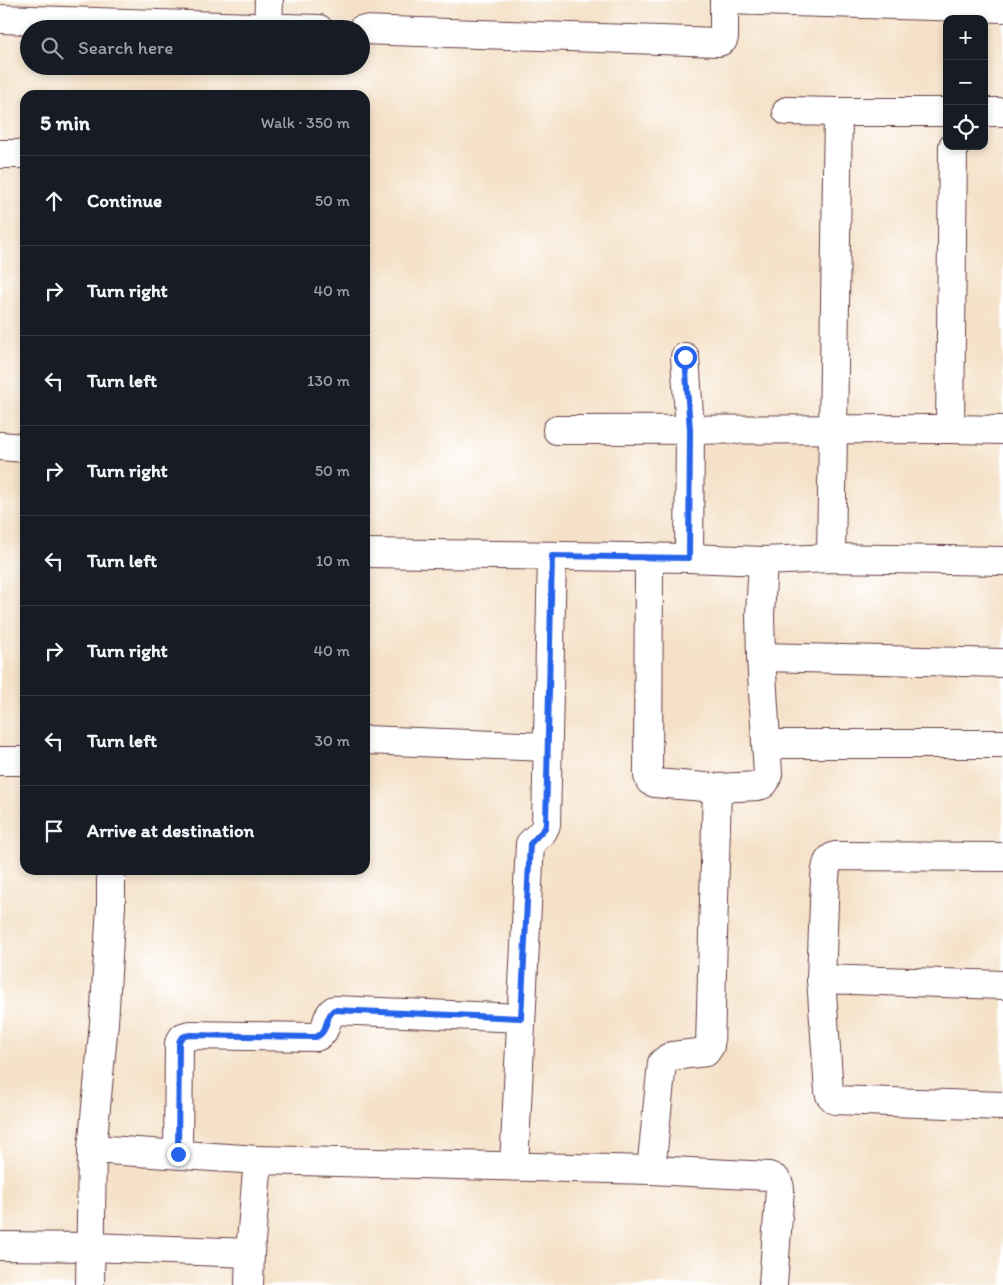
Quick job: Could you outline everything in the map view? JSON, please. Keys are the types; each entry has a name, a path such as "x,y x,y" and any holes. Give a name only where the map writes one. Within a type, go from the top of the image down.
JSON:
{"street":[{"path":"268,20 269,0"},
{"path":"370,30 719,42 724,37 724,0 943,3 1003,8"},
{"path":"0,19 142,12 209,20"},
{"path":"787,111 943,112"},
{"path":"831,558 838,112"},
{"path":"988,112 1003,112"},
{"path":"950,429 953,150"},
{"path":"0,154 20,154"},
{"path":"685,357 690,430 689,558"},
{"path":"557,430 1003,430"},
{"path":"0,446 20,448"},
{"path":"370,553 649,557 763,561 831,558 1003,561"},
{"path":"514,1166 530,844 545,828 546,824 552,556"},
{"path":"649,557 648,776 650,781 655,784 717,788 763,785 768,774 760,615 763,561"},
{"path":"761,657 1003,663"},
{"path":"370,740 548,747"},
{"path":"766,744 1003,744"},
{"path":"0,761 20,761"},
{"path":"651,1170 662,1063 672,1056 706,1052 710,1046 717,788"},
{"path":"1003,857 832,857 826,866 821,979 829,1091 832,1098 839,1101 1003,1106"},
{"path":"90,1285 92,1149 104,1024 112,875"},
{"path":"821,979 1003,985"},
{"path":"178,1154 179,1043 181,1038 185,1036 316,1037 320,1036 324,1030 330,1012 334,1010 521,1018"},
{"path":"92,1149 258,1160 651,1170 770,1176 777,1179 780,1184 773,1285"},
{"path":"249,1285 258,1160"},
{"path":"0,1246 91,1247 250,1253"}],"route":[{"path":"178,1154 179,1043 181,1038 185,1036 316,1037 320,1036 324,1030 330,1012 334,1010 521,1018 530,844 543,831 546,824 552,556 689,558 690,430 685,357"}]}
